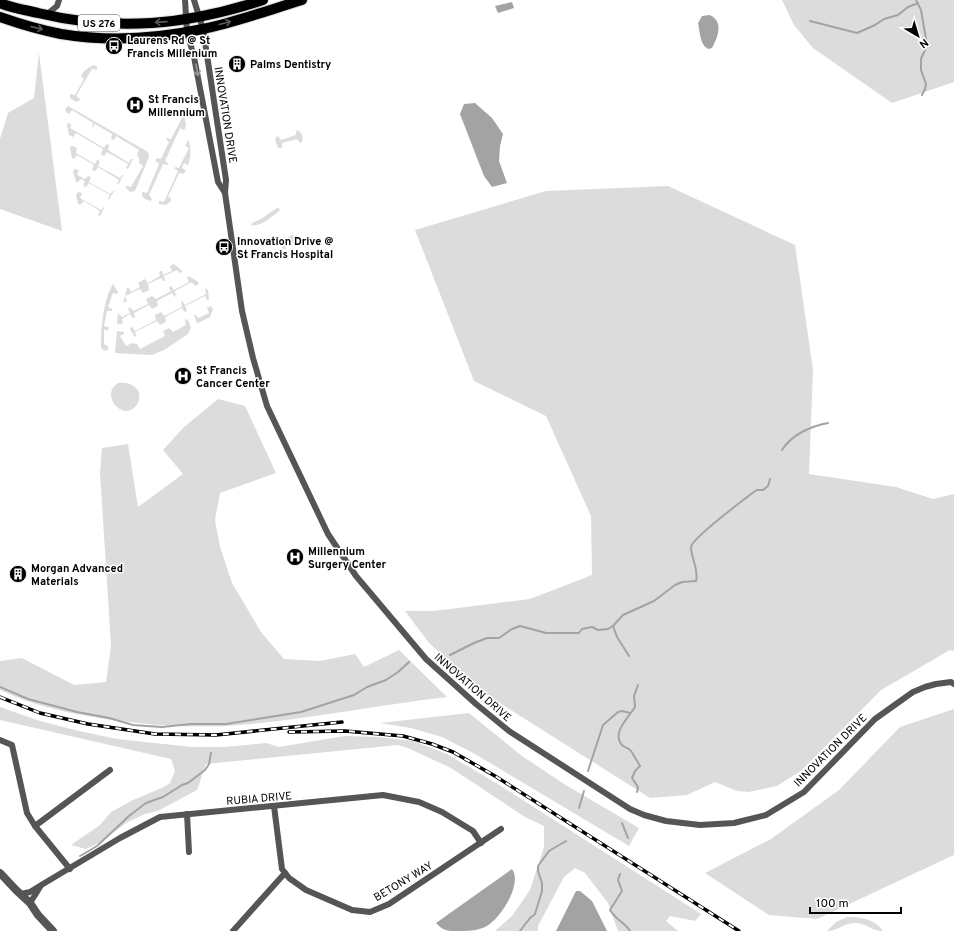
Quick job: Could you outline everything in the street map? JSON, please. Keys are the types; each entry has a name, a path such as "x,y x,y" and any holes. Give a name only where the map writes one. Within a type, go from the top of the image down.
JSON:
{"main road":[{"name":"US 276","path":"0,3 46,15 85,22 131,24 200,17 216,14 263,0"},
{"name":"US 276","path":"0,17 27,26 61,34 110,39 150,38 203,29 302,0"}],"street":[{"name":"INNOVATION DRIVE","path":"184,0 187,19 187,32 194,57 218,182 225,193"},
{"name":"INNOVATION DRIVE","path":"194,0 203,29 226,180 225,193 242,311 253,358 267,406 328,534 356,576 426,660 509,732 622,804 644,815 666,821 700,825 734,823 766,815 804,792 875,719 913,692 925,687 953,682"},
{"path":"46,15 58,3 65,18"},
{"path":"0,740 12,745 27,813 35,826 70,869"},
{"path":"35,826 110,770"},
{"name":"RUBIA DRIVE","path":"18,892 30,892 120,838 160,817 187,814 383,795 419,802 442,812 473,831 481,843"},
{"path":"234,931 285,873 282,868 274,806"},
{"path":"187,814 189,852"},
{"name":"BETONY WAY","path":"285,873 289,878 306,890 352,910 370,912 389,904 501,829"},
{"path":"0,873 30,903 38,915 53,931"},
{"name":"RUBIA DRIVE","path":"30,903 43,884"},
{"path":"18,892 18,897 38,915"}],"shaded area":[{"path":"782,0 954,0 954,82 892,103 813,48 794,25"},
{"path":"512,2 514,8 498,13 495,6"},
{"path":"710,15 717,22 718,35 712,48 708,49 703,45 698,23 702,16"},
{"path":"39,53 62,231 0,209 0,139 8,113 34,98"},
{"path":"94,65 97,66 97,70 92,69 76,96 80,99 76,102 70,98 70,94 75,95 84,79 81,76 82,74 86,69"},
{"path":"475,103 492,118 503,134 500,146 499,161 507,183 492,187 484,176 460,114 464,104"},
{"path":"68,106 148,152 149,157 135,191 130,192 125,187 131,187 143,166 139,163 137,154 139,150 116,136 114,140 111,139 112,134 95,124 92,128 93,123 72,110 69,114 65,109"},
{"path":"183,111 186,125 185,129 183,130 180,128 165,161 168,165 163,164 149,195 152,199 150,201 144,198 142,193 147,193 159,164 155,160 157,158 161,159 169,142 166,139 171,139 182,118 179,114"},
{"path":"68,123 71,124 70,128 104,148 107,144 109,145 108,150 129,163 131,159 133,159 128,169 126,168 128,164 107,152 104,156 101,154 103,149 76,133 73,137 69,135"},
{"path":"297,130 302,135 302,142 300,143 297,139 282,143 282,148 278,148 275,140 277,136 281,140 296,135"},
{"path":"188,140 190,147 190,159 188,165 184,163 182,168 186,171 183,174 179,173 168,197 171,198 171,201 166,205 159,204 159,201 164,202 178,171 174,168 179,168 189,148 185,146"},
{"path":"71,146 77,148 76,153 95,164 97,160 100,161 98,166 120,178 123,175 119,184 117,184 119,180 98,167 95,171 92,170 94,165 77,155 74,159 72,158"},
{"path":"75,169 79,170 77,175 85,179 88,176 91,177 89,182 110,194 114,191 109,200 110,195 89,183 86,187 83,186 85,181 81,179 76,182 73,171"},
{"path":"668,186 795,245 813,370 809,474 896,487 933,499 954,494 954,651 950,650 881,690 802,770 777,786 749,792 737,791 715,782 687,795 650,798 480,690 429,643 405,611 434,611 530,599 592,575 591,516 546,416 474,381 415,230 546,191"},
{"path":"78,192 82,193 80,198 101,210 105,206 100,216 98,215 100,211 84,201 80,205 78,204 76,195"},
{"path":"277,208 280,209 279,211 266,221 251,225 252,223 261,219"},
{"path":"293,235 298,238 298,244 295,246 293,242 285,244 286,249 283,249 282,244 284,240"},
{"path":"174,264 182,272 180,273 177,270 164,276 165,281 161,278 148,284 149,290 143,293 140,289 125,296 127,301 123,303 127,288 129,288 131,292 140,287 138,283 145,279 148,283 160,276 160,271 162,271 163,275 172,271 170,266"},
{"path":"189,276 199,284 195,286 192,282 175,291 176,297 172,293 157,301 158,306 152,309 149,305 134,313 135,318 133,318 130,314 122,319 123,324 117,324 118,313 122,317 130,313 129,308 133,311 148,304 146,299 152,296 156,299 171,291 169,288 170,286 174,290 189,282 187,278"},
{"path":"113,284 118,292 117,294 113,293 108,307 112,309 112,311 107,311 104,326 109,328 108,330 104,330 104,344 108,346 106,351 102,349 101,346 102,323 107,298"},
{"path":"205,288 208,290 209,300 207,300 205,296 185,306 187,310 186,312 182,308 165,317 166,322 160,325 157,321 135,332 137,337 134,336 130,329 131,327 135,331 156,320 155,315 161,312 164,316 182,307 181,301 185,305 206,294"},
{"path":"211,306 213,309 210,317 197,323 194,315 198,318 209,313 207,308"},
{"path":"186,319 188,320 191,328 188,334 164,350 152,355 115,353 117,331 124,332 124,334 120,336 126,346 132,343 137,344 140,349 165,336 163,331 169,328 173,332 186,325"},
{"path":"118,383 130,384 139,392 139,398 135,407 130,410 124,411 114,404 111,393 113,388"},
{"path":"218,399 245,406 276,473 220,493 215,520 220,547 232,583 261,632 284,659 320,661 355,654 364,667 399,650 447,697 318,716 240,725 207,727 172,726 105,719 38,705 0,690 0,661 22,658 74,685 106,682 111,646 100,472 102,448 128,444 138,507 183,474 163,450 184,427"},
{"path":"0,707 40,721 117,739 192,747 225,747 266,743 279,747 345,736 378,737 413,741 447,754 501,786 701,914 695,921 670,916 666,921 678,931 618,931 608,903 585,873 575,868 564,877 538,926 538,931 495,931 512,916 530,890 544,847 544,826 525,817 451,768 408,748 398,745 206,764 197,790 158,811 145,814 126,823 101,842 86,849 71,845 100,825 111,812 170,783 175,771 171,759 0,720"},
{"path":"954,709 954,855 817,919 769,915 705,873 771,839 839,790 900,727"},
{"path":"469,713 522,756 564,784 639,828 629,846 475,754 442,737 411,728 380,723"},
{"path":"512,869 515,876 515,883 512,892 503,910 491,923 479,929 468,931 451,931 441,928 436,923"},
{"path":"576,891 580,891 592,901 607,931 556,931"},
{"path":"847,917 872,921 883,931 875,930 859,923 851,923 831,931 827,931 836,922"}],"waterway":[{"path":"916,0 921,10 927,45 921,59 921,70 926,84 922,95"},
{"path":"810,21 857,33 884,19 898,15 908,7 918,3"},
{"path":"782,450 791,440 802,432 815,426 828,423"},
{"path":"450,655 487,638 499,638 512,629 520,626 546,633 579,633 582,629 592,627 598,630 608,629 613,626 623,615 654,601 675,585 682,582 696,581 696,568 691,547 693,542 708,528 751,494 757,490 763,490 768,486 770,479"},
{"path":"613,626 617,637 629,656"},
{"path":"0,687 28,699 133,725 162,727 191,724 226,724 301,712 354,695 367,687 386,680 409,662"},
{"path":"637,792 638,787 632,778 635,771 640,766 630,750 623,746 619,736 622,726 635,707 634,696 638,685"},
{"path":"588,771 603,725 618,712 622,711 630,713"},
{"path":"80,856 97,846 129,816 146,803 163,797 188,783 205,770 209,764 211,753"},
{"path":"579,808 584,791"},
{"path":"622,823 628,838"},
{"path":"520,931 535,914 542,891 542,883 538,866 549,851 566,841"},
{"path":"620,874 618,880 622,891 610,910 630,931"}],"railway":[{"path":"0,697 40,713 88,724 155,734 216,735 342,722"},
{"path":"289,732 345,731 403,736 432,744 453,752 495,776 739,931"}],"place":[{"name":"Laurens Rd @ St Francis Millenium","path":"114,46"},
{"name":"Palms Dentistry","path":"237,64"},
{"name":"St Francis Millennium","path":"135,105"},
{"name":"Innovation Drive @ St Francis Hospital","path":"224,247"},
{"name":"St Francis Cancer Center","path":"183,376"},
{"name":"Millennium Surgery Center","path":"295,557"},
{"name":"Morgan Advanced Materials","path":"18,574"}]}
